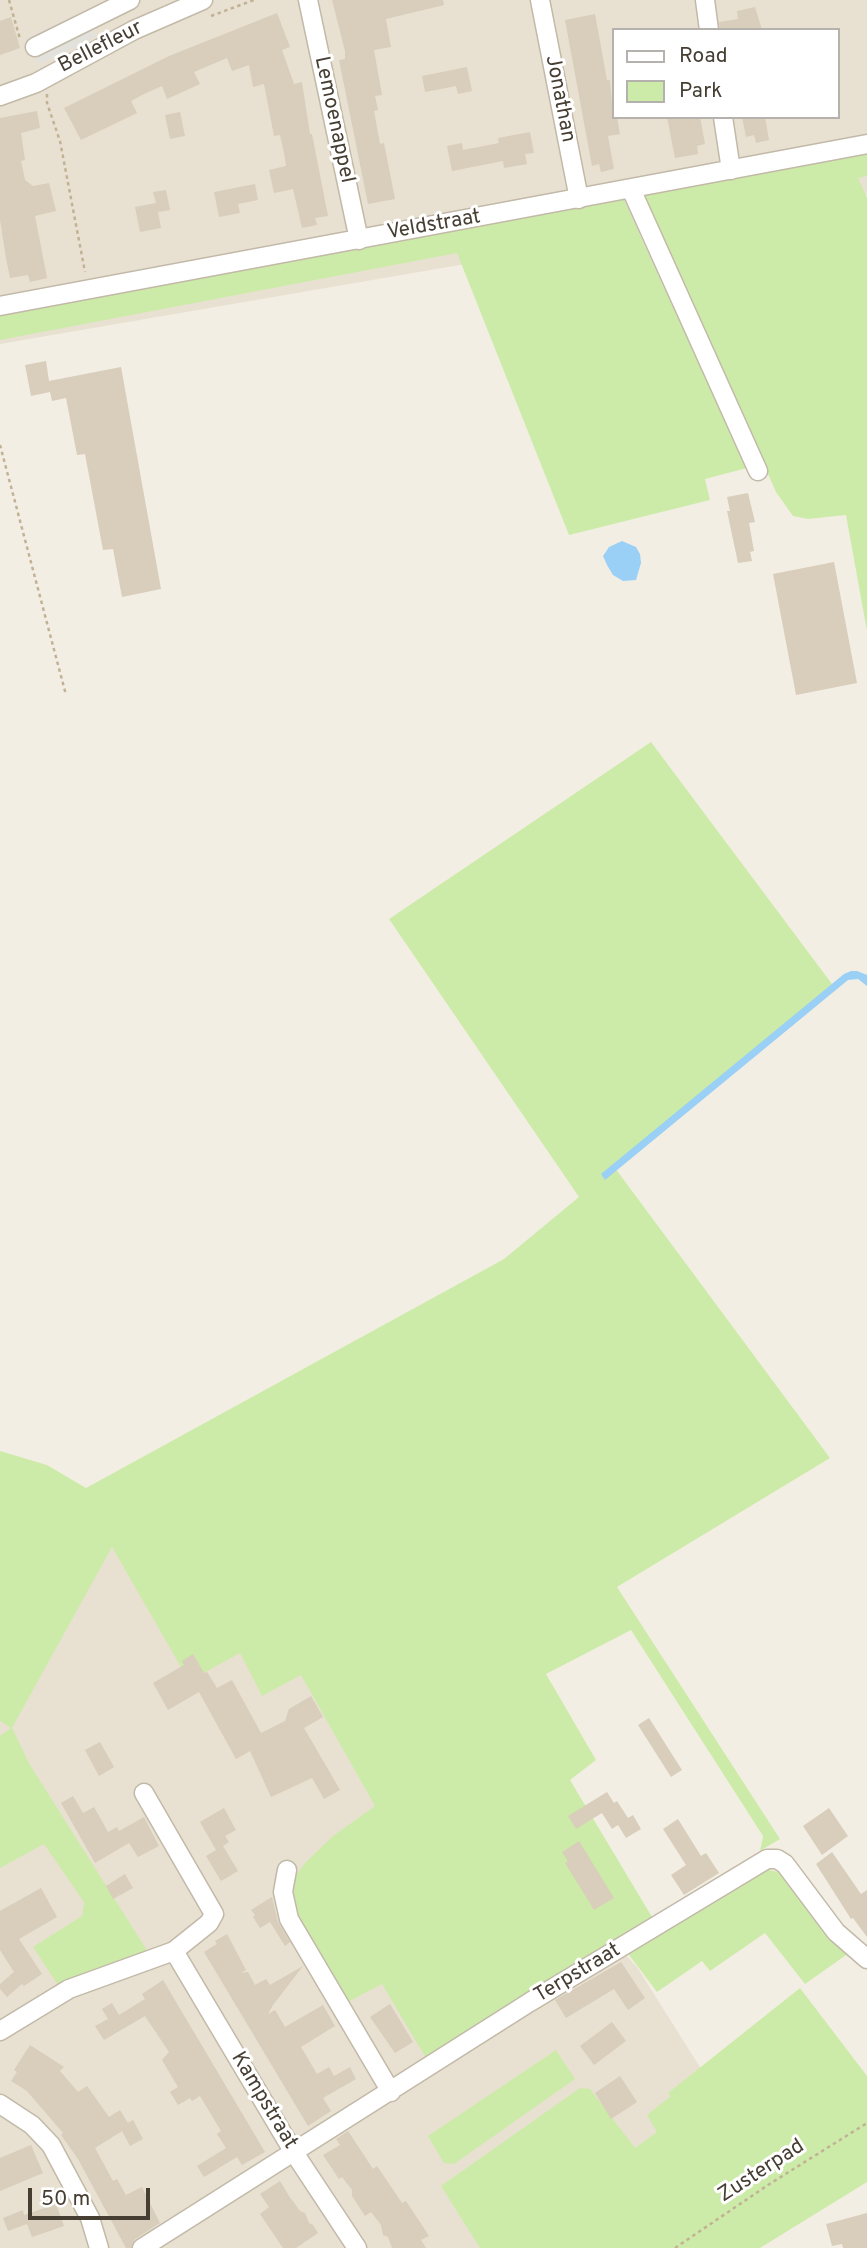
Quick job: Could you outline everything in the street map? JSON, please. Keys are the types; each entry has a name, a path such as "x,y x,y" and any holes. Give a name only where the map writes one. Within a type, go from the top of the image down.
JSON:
{"street":[{"name":"Bellefleur","path":"0,96 41,88 134,30 203,0"},
{"name":"Lemoenappel","path":"308,0 359,240"},
{"name":"Jonathan","path":"540,0 579,199"},
{"path":"705,0 709,28"},
{"path":"35,47 124,1 134,30"},
{"path":"723,119 732,170"},
{"name":"Veldstraat","path":"0,305 867,144"},
{"path":"631,189 758,471"},
{"path":"0,2031 69,1989 174,1951 209,1923 214,1914 144,1793"},
{"name":"Terpstraat","path":"142,2248 530,2002 767,1859 777,1859 785,1864 836,1933 867,1959"},
{"path":"287,1870 283,1892 289,1919 391,2092"},
{"name":"Kampstraat","path":"174,1951 293,2151 357,2248"},
{"path":"0,2104 32,2125 51,2145 90,2218 99,2248"}],"path":[{"path":"206,18 254,0"},
{"path":"57,89 41,88 60,141 89,289"},
{"path":"0,445 66,695"},
{"name":"Zusterpad","path":"675,2248 867,2123"}],"shaded area":[{"path":"0,0 867,0 867,195 0,344"},
{"path":"83,11 96,36 39,65 27,38"},
{"path":"160,1470 637,1967 715,2091 741,2248 0,2248 0,1591"}],"green space":[{"path":"867,149 867,176 858,178 867,198 867,631 846,515 808,519 793,516 776,492 643,195"},
{"path":"623,198 747,468 705,479 710,500 569,535 457,253 0,340 0,315"},
{"path":"651,742 835,988 615,1168 830,1458 617,1587 780,1839 760,1851 763,1836 631,1630 546,1674 596,1760 570,1780 652,1917 426,2058 382,1984 344,2004 290,1897 290,1883 305,1863 333,1836 375,1806 301,1675 262,1696 240,1653 189,1681 112,1547 12,1728 30,1765 148,1952 60,1988 33,1947 82,1916 84,1902 44,1844 0,1868 0,1736 11,1728 0,1721 0,1451 47,1465 86,1488 504,1259 579,1197 389,919"},
{"path":"757,1867 782,1873 849,1953 805,1984 765,1933 710,1971 702,1961 657,1992 626,1951"},
{"path":"800,1988 867,2076 867,2182 760,2248 480,2248 441,2186 580,2088 590,2089 635,2148 657,2132 647,2115 671,2096 668,2093"},
{"path":"556,2050 575,2079 454,2164 444,2163 428,2136"}],"water":[{"path":"622,541 636,547 640,554 641,563 636,580 623,581 613,575 603,556 609,547"},
{"path":"851,971 867,975 867,986 858,979 848,980 605,1180 601,1174"}],"building":[{"path":"332,0 443,0 444,5 386,19 391,47 374,50 382,95 375,96 378,110 374,111 380,144 384,143 395,199 368,204 339,60 345,59 345,51"},
{"path":"755,7 761,28 720,28 719,22 738,19 737,11"},
{"path":"277,13 290,47 282,50 294,84 302,82 328,216 315,218 317,225 302,228 293,189 274,193 269,170 286,166 284,153 280,135 274,136 264,84 253,87 249,65 232,71 227,58 194,72 200,84 167,99 162,86 146,93 131,101 137,113 81,140 64,108 169,56"},
{"path":"595,14 607,80 610,80 612,119 617,119 620,134 608,136 614,169 601,172 599,164 592,166 565,20"},
{"path":"11,17 20,48 0,55 0,21"},
{"path":"467,67 472,91 458,94 456,86 425,92 422,76"},
{"path":"37,111 40,128 21,133 25,160 21,161 25,180 33,186 49,183 56,211 35,216 47,278 30,282 28,275 10,278 6,258 0,220 0,118"},
{"path":"180,112 185,136 170,139 165,115"},
{"path":"667,119 700,119 705,144 697,146 698,154 675,158"},
{"path":"742,119 765,119 769,140 756,143 754,135 746,137"},
{"path":"530,132 534,153 525,154 527,164 504,168 503,161 452,171 447,146 462,143 463,150 499,143 498,138"},
{"path":"255,184 258,200 238,204 240,213 219,217 214,192"},
{"path":"166,190 170,210 158,212 161,228 140,232 135,207 156,203 153,192"},
{"path":"46,361 49,381 121,367 161,589 122,597 113,549 103,550 85,454 77,455 66,398 52,401 50,392 31,396 25,365"},
{"path":"748,493 755,522 749,523 754,551 750,552 752,561 738,563 727,511 730,511 727,497"},
{"path":"834,562 857,683 796,695 773,574"},
{"path":"193,1654 217,1688 232,1680 261,1733 285,1721 289,1709 311,1696 323,1717 304,1728 340,1790 324,1799 312,1778 271,1797 250,1751 236,1759 199,1692 168,1710 153,1683 184,1665 182,1661"},
{"path":"649,1718 682,1770 671,1777 638,1725"},
{"path":"100,1742 114,1767 99,1776 85,1750"},
{"path":"607,1792 614,1803 617,1801 628,1818 633,1815 641,1829 626,1838 618,1825 612,1829 602,1813 576,1829 568,1816"},
{"path":"73,1796 83,1813 94,1807 108,1832 117,1827 119,1831 144,1817 159,1846 138,1857 129,1843 95,1863 61,1803"},
{"path":"224,1808 236,1830 225,1836 229,1842 223,1846 238,1871 221,1881 206,1856 216,1850 200,1822"},
{"path":"829,1808 848,1836 822,1855 803,1826"},
{"path":"678,1819 701,1856 706,1853 719,1873 684,1895 671,1875 686,1865 663,1829"},
{"path":"579,1841 614,1898 594,1910 565,1863 568,1861 562,1852"},
{"path":"832,1852 861,1894 867,1890 867,1937 853,1918 851,1919 816,1864"},
{"path":"125,1874 133,1888 113,1899 106,1886"},
{"path":"41,1888 57,1917 19,1939 42,1974 24,1986 22,1984 7,1997 0,1989 0,1984 14,1972 0,1950 0,1911"},
{"path":"272,1897 278,1922 290,1942 285,1946 270,1922 260,1928 251,1910"},
{"path":"227,1934 246,1970 241,1973 248,1972 255,1985 266,1979 270,1985 303,1966 268,2014 275,2010 285,2027 323,2005 335,2026 301,2047 317,2074 329,2067 334,2076 350,2067 356,2079 323,2098 331,2111 308,2126 204,1952"},
{"path":"621,1962 645,1998 628,2010 614,1989 566,2018 555,2000"},
{"path":"163,1980 265,2152 242,2165 237,2157 204,2177 197,2166 226,2148 217,2134 221,2131 200,2096 178,2105 170,2092 178,2087 162,2060 169,2052 145,2016 104,2040 95,2026 108,2019 102,2009 112,2003 119,2015 145,1999 142,1994"},
{"path":"390,2004 413,2042 395,2053 370,2017"},
{"path":"612,2022 626,2041 594,2065 580,2046"},
{"path":"30,2045 64,2067 60,2071 78,2092 87,2086 109,2117 120,2110 128,2123 133,2120 143,2139 130,2146 122,2131 95,2148 113,2181 117,2179 126,2195 142,2187 160,2223 135,2239 131,2248 126,2248 78,2159 61,2135 63,2133 27,2091 11,2081 17,2072 14,2070"},
{"path":"620,2076 637,2102 611,2119 595,2093"},
{"path":"348,2131 373,2169 377,2166 402,2203 406,2201 429,2236 421,2240 426,2248 392,2248 388,2237 383,2235 381,2225 371,2212 365,2216 352,2196 352,2190 342,2177 339,2179 323,2155 340,2145 336,2139"},
{"path":"31,2145 43,2173 0,2191 0,2158"},
{"path":"280,2181 318,2233 296,2248 283,2248 260,2214 269,2207 260,2194"},
{"path":"56,2204 64,2226 32,2237 27,2224 8,2231 3,2218 23,2210 24,2215"},
{"path":"867,2213 867,2248 843,2248 842,2244 832,2246 826,2224"}]}
